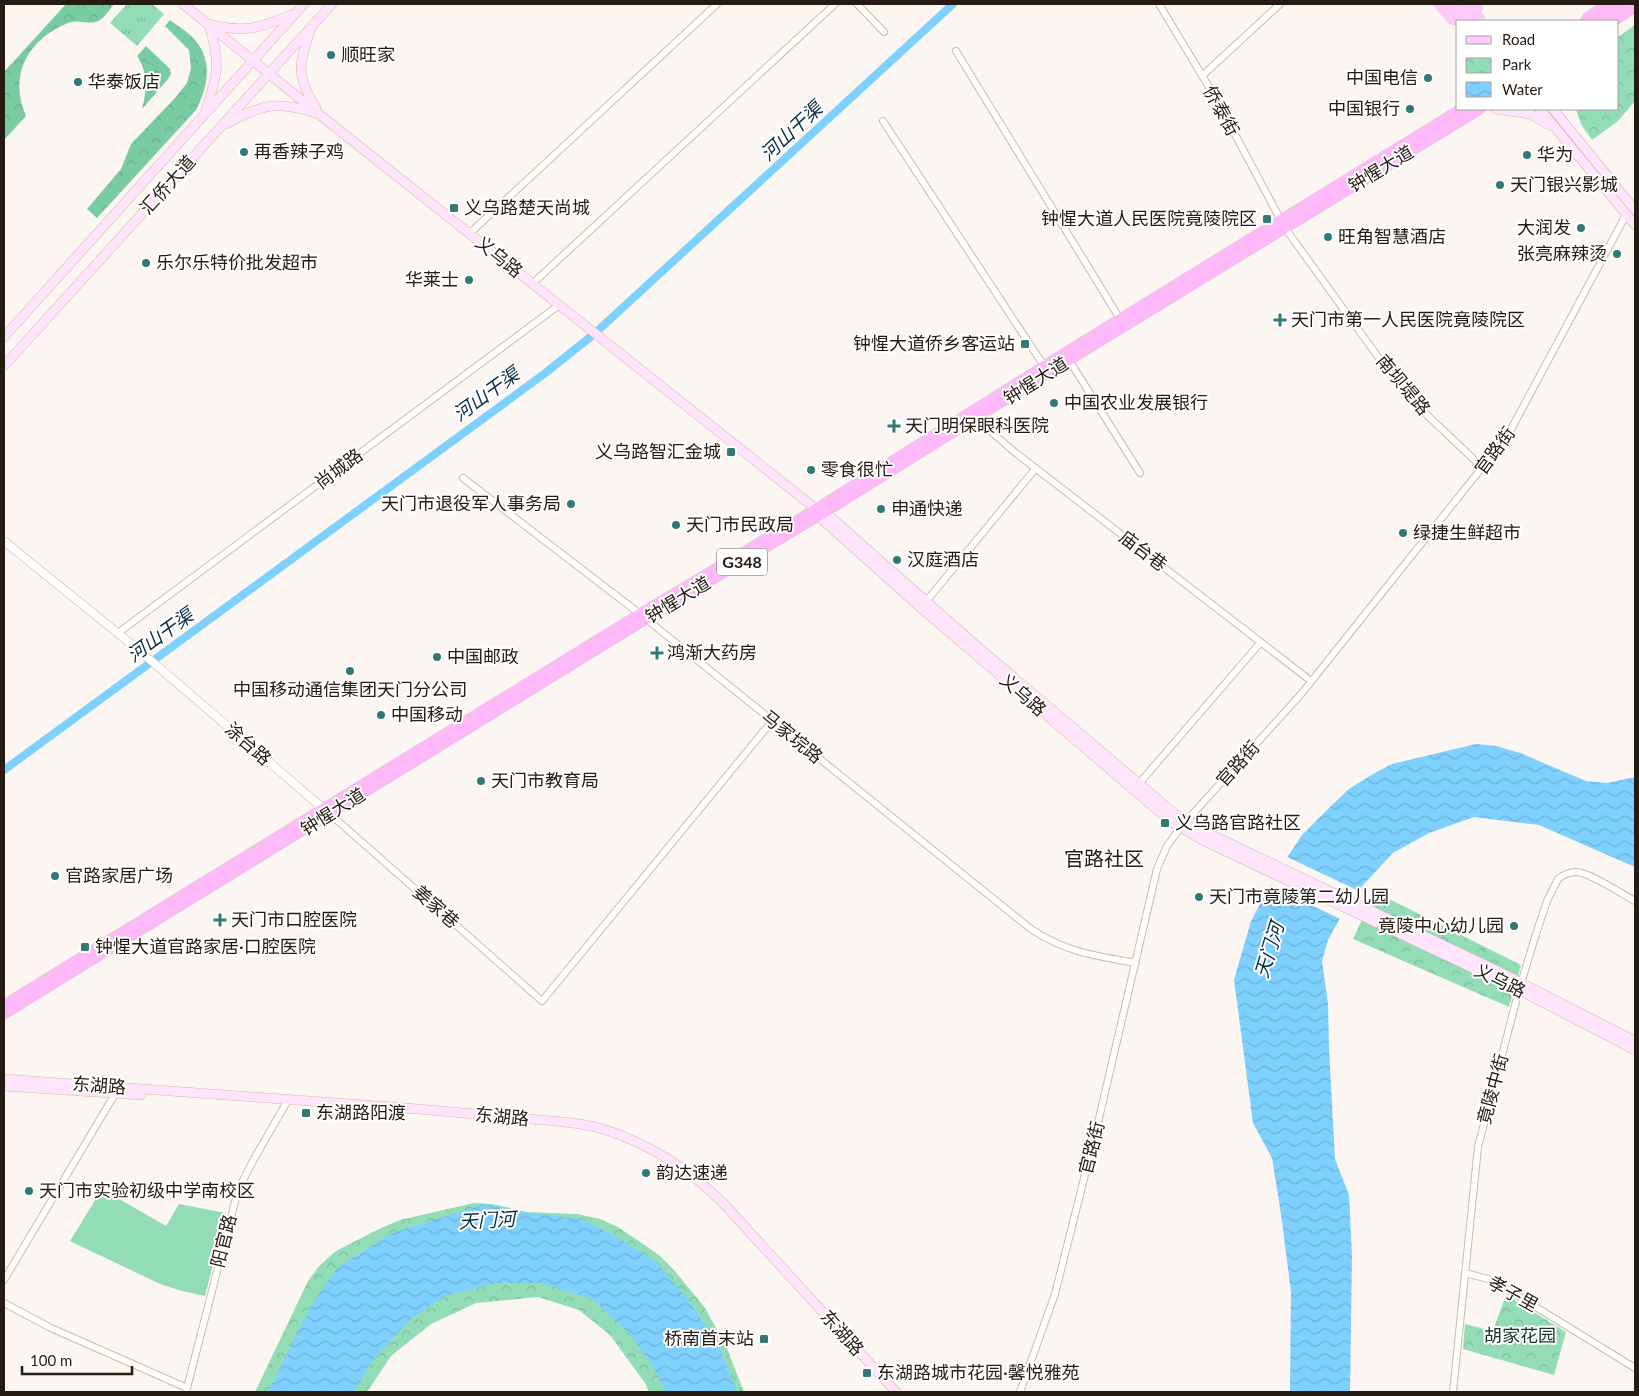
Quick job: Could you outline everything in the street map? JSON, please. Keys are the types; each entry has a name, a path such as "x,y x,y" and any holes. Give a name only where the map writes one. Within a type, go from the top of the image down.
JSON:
{"highway":[{"path":"1586,20 1608,4"},
{"path":"1596,20 1621,4"},
{"path":"1616,20 1635,7"},
{"path":"1619,26 1635,15"},
{"name":"钟惺大道","path":"1412,145 1458,110"},
{"name":"钟惺大道","path":"875,476 979,418 1071,362 1282,224 1412,145 1478,110"},
{"path":"1282,224 1402,162 1412,145"},
{"name":"钟惺大道","path":"4,1005 327,811 417,764 537,682 643,616 820,512 1042,363 1118,316 1282,224"},
{"name":"钟惺大道","path":"4,1015 134,938 327,811 439,734 537,682"}],"main road":[{"name":"义乌路","path":"183,4 820,512 1136,787 1169,809 1183,825 1635,1041"},
{"name":"汇侨大道","path":"4,336 304,4"},
{"name":"汇侨大道","path":"4,366 332,4"},
{"path":"1439,4 1452,19 1456,20"},
{"path":"1451,4 1465,20"},
{"path":"1465,4 1480,19"},
{"path":"1478,4 1480,19"},
{"path":"209,24 228,29 246,30 266,25 296,13"},
{"path":"204,114 215,84 217,67 215,44 209,24"},
{"path":"312,25 300,66 306,92 320,115"},
{"path":"220,128 251,111 274,105 291,106 320,115"},
{"path":"1502,110 1530,114 1557,130"},
{"path":"1541,110 1635,225"},
{"path":"1554,110 1635,210"},
{"path":"1562,110 1564,123"},
{"name":"义乌路","path":"1520,986 1635,1050"},
{"name":"东湖路","path":"4,1079 562,1122 597,1128 638,1142 676,1163 703,1184 724,1204 896,1392"},
{"name":"东湖路","path":"4,1086 115,1094 287,1102 562,1127 595,1132 645,1150 682,1172 710,1195 888,1392"}],"street":[{"path":"469,234 717,4"},
{"path":"532,284 835,4"},
{"path":"857,4 884,32"},
{"name":"侨泰街","path":"1159,4 1202,76 1282,224"},
{"path":"1202,76 1280,4"},
{"path":"956,51 1118,316"},
{"path":"883,121 1042,363"},
{"name":"官路街","path":"1020,1392 1055,1294 1136,963 1157,869 1167,846 1183,825 1311,681 1483,468 1514,426 1626,215"},
{"name":"南坝堤路","path":"1282,224 1399,386 1483,468"},
{"name":"尚城路","path":"118,633 559,305"},
{"path":"1071,362 1140,473"},
{"name":"庙台巷","path":"979,418 1000,440 1311,681"},
{"path":"924,604 1036,468"},
{"name":"马家垸路","path":"463,478 643,616 1016,918 1037,933 1072,950 1136,963"},
{"path":"4,541 118,633"},
{"name":"涂台路","path":"118,633 327,811"},
{"path":"1136,787 1261,642"},
{"name":"姜家巷","path":"327,811 542,1000 772,721"},
{"name":"竟陵中街","path":"1453,1392 1478,1147 1520,986 1547,901 1558,879 1562,875 1572,872 1584,874 1635,901"},
{"path":"4,1280 115,1094"},
{"name":"阳官路","path":"186,1390 238,1190 254,1158 287,1102"},
{"name":"孝子里","path":"1465,1273 1492,1280 1635,1368"},
{"path":"4,1303 51,1328 186,1390"}],"green space":[{"path":"66,4 114,4 101,20 68,23 54,30 32,49 25,60 19,86 26,116 4,140 4,72"},
{"path":"127,4 152,4 164,14 137,46 110,23"},
{"path":"170,20 189,34 201,48 207,74 200,101 196,110 97,218 87,209 121,169 131,144 187,83 191,68 189,50 165,26"},
{"path":"1635,25 1635,101 1618,121 1592,140 1581,124 1576,110 1619,110 1619,36"},
{"path":"146,46 170,69 171,74 142,109 146,82 141,62 137,56"},
{"path":"1375,892 1521,965 1509,1007 1353,939"},
{"path":"102,1189 166,1226 179,1204 226,1213 205,1296 160,1284 70,1241"},
{"path":"474,1203 492,1204 527,1212 577,1214 600,1219 618,1227 643,1244 660,1256 674,1270 705,1308 726,1346 744,1392 649,1392 645,1383 610,1335 579,1310 538,1297 476,1303 431,1324 391,1356 367,1392 255,1392 308,1281 319,1266 336,1251 400,1220"},
{"name":"胡家花园","path":"1506,1295 1566,1332 1554,1375 1463,1349 1465,1324 1493,1331"}],"water":[{"name":"天门河","path":"1476,744 1496,746 1520,753 1586,781 1607,783 1635,777 1635,867 1539,825 1474,817 1429,833 1393,853 1363,885 1339,920 1328,940 1322,961 1328,1004 1335,1159 1349,1195 1352,1256 1350,1392 1290,1392 1291,1292 1281,1214 1272,1158 1253,1123 1234,980 1251,921 1280,868 1302,835 1331,806 1349,789 1392,764"},
{"name":"天门河","path":"484,1204 520,1212 582,1219 617,1237 657,1263 689,1301 718,1344 737,1392 666,1392 653,1366 627,1331 592,1299 542,1283 495,1283 445,1296 411,1319 371,1362 354,1392 268,1392 311,1306 337,1268 390,1234"}],"pier":[{"path":"1285,856 1361,892 1342,920 1268,884"}],"waterway":[{"name":"河山干渠","path":"4,770 544,374 593,335 953,4"}],"place":[{"name":"顺旺家","path":"331,55"},
{"name":"中国电信","path":"1428,78"},
{"name":"华泰饭店","path":"78,82"},
{"name":"中国银行","path":"1410,109"},
{"name":"再香辣子鸡","path":"244,152"},
{"name":"华为","path":"1527,155"},
{"name":"天门银兴影城","path":"1500,185"},
{"name":"义乌路楚天尚城","path":"454,208"},
{"name":"钟惺大道人民医院竟陵院区","path":"1267,219"},
{"name":"大润发","path":"1581,228"},
{"name":"旺角智慧酒店","path":"1328,237"},
{"name":"张亮麻辣烫","path":"1617,254"},
{"name":"乐尔乐特价批发超市","path":"146,263"},
{"name":"华莱士","path":"469,280"},
{"name":"天门市第一人民医院竟陵院区","path":"1280,320"},
{"name":"钟惺大道侨乡客运站","path":"1025,344"},
{"name":"中国农业发展银行","path":"1054,403"},
{"name":"天门明保眼科医院","path":"894,426"},
{"name":"义乌路智汇金城","path":"731,452"},
{"name":"零食很忙","path":"811,470"},
{"name":"天门市退役军人事务局","path":"571,504"},
{"name":"申通快递","path":"881,509"},
{"name":"天门市民政局","path":"676,525"},
{"name":"绿捷生鲜超市","path":"1403,533"},
{"name":"汉庭酒店","path":"897,560"},
{"name":"鸿渐大药房","path":"657,653"},
{"name":"中国邮政","path":"437,657"},
{"name":"中国移动通信集团天门分公司","path":"350,671"},
{"name":"中国移动","path":"381,715"},
{"name":"天门市教育局","path":"481,781"},
{"name":"义乌路官路社区","path":"1165,823"},
{"name":"官路家居广场","path":"55,876"},
{"name":"天门市竟陵第二幼儿园","path":"1199,897"},
{"name":"天门市口腔医院","path":"220,920"},
{"name":"竟陵中心幼儿园","path":"1514,926"},
{"name":"钟惺大道官路家居·口腔医院","path":"85,947"},
{"name":"东湖路阳渡","path":"306,1113"},
{"name":"韵达速递","path":"646,1173"},
{"name":"天门市实验初级中学南校区","path":"29,1191"},
{"name":"桥南首末站","path":"764,1339"},
{"name":"东湖路城市花园·馨悦雅苑","path":"867,1373"}],"district":[{"name":"官路社区","path":"1104,859"}]}
